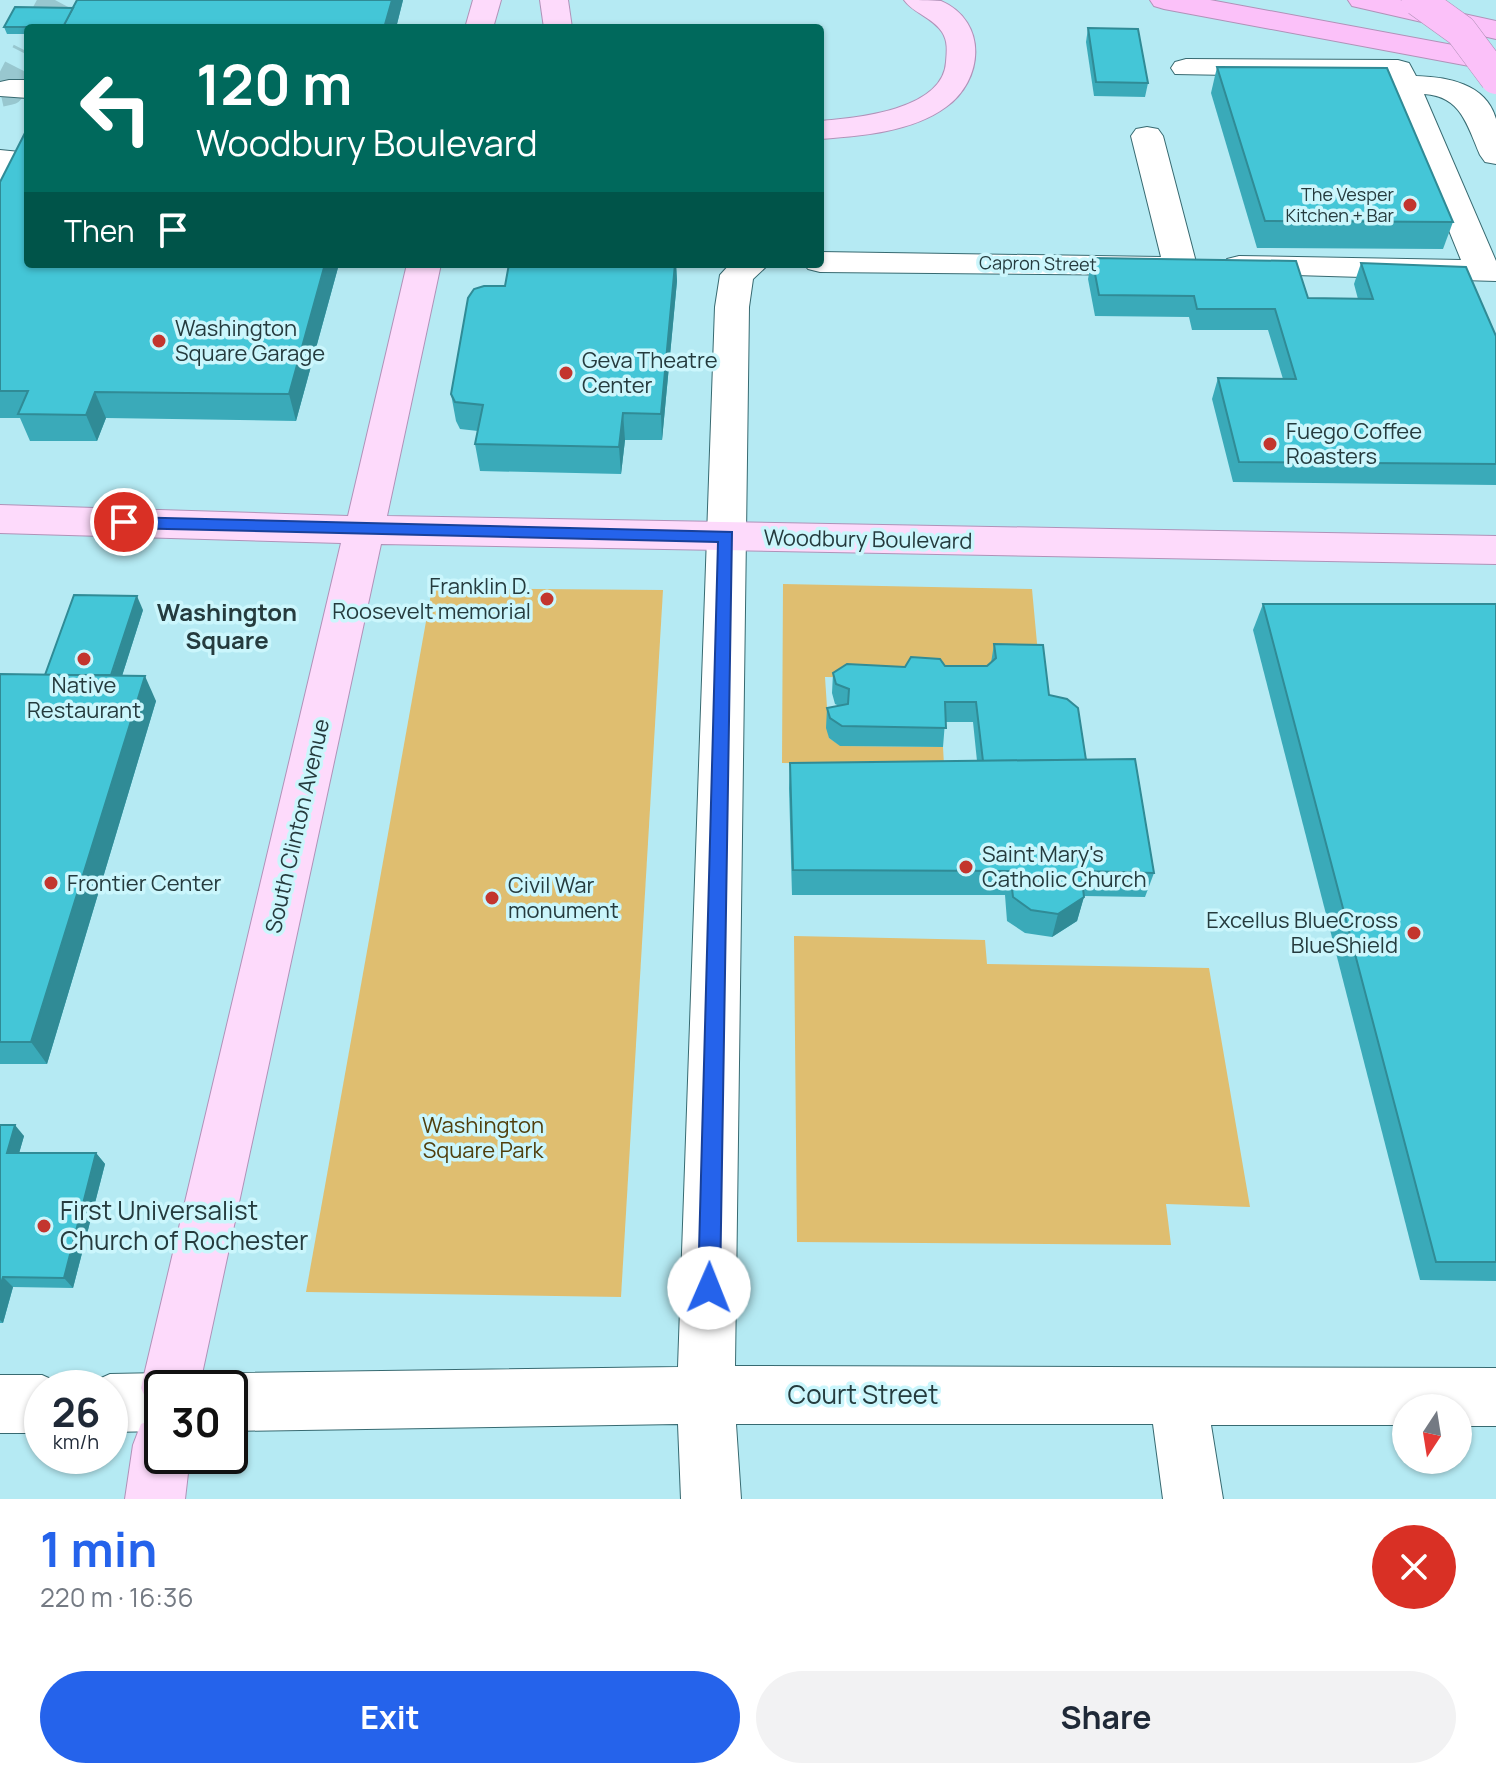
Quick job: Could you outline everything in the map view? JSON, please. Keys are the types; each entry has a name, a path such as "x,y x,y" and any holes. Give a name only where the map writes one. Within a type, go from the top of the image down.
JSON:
{"highway":[{"path":"1164,0 1487,60"},
{"path":"1362,0 1496,29"},
{"path":"1418,0 1461,31 1496,78"},
{"path":"1448,0 1496,29"}],"main road":[{"path":"480,24 487,0"},
{"path":"554,0 557,24"},
{"path":"824,130 864,126 908,115 931,104 955,82 962,68 960,41 949,22 918,0"},
{"name":"South Clinton Avenue","path":"174,1370 423,268"},
{"name":"Woodbury Boulevard","path":"0,519 366,530 1496,550"},
{"path":"155,1499 158,1474"}],"street":[{"path":"1186,68 1398,69 1489,270"},
{"path":"1405,85 1443,86 1464,92 1473,104 1496,155"},
{"path":"1147,136 1180,266"},
{"path":"0,159 9,159 0,176"},
{"name":"Capron Street","path":"824,262 1489,270"},
{"path":"711,1499 706,1395 726,536 733,289 737,275 745,268"},
{"name":"Court Street","path":"248,1402 706,1395 1496,1397"},
{"path":"1178,1396 1193,1499"},
{"path":"0,1404 24,1404"}],"green space":[{"path":"783,584 1032,589 1039,665 992,679 825,677 829,738 841,746 943,747 944,765 782,763"},
{"name":"Washington Square Park","path":"432,588 663,590 621,1297 306,1292"},
{"path":"794,936 985,940 987,964 1209,968 1250,1207 1166,1204 1171,1245 797,1242"}],"building":[{"path":"77,0 392,0 385,24 64,24"},
{"path":"15,7 73,8 65,24 4,27"},
{"path":"1088,28 1138,29 1148,83 1096,82"},
{"path":"1217,67 1387,68 1453,222 1265,221"},
{"name":"Washington Square Garage","path":"24,135 24,268 324,268 289,394 95,392 86,415 18,414 28,391 0,391 0,182"},
{"path":"1092,258 1296,261 1308,298 1373,299 1361,263 1466,267 1496,336 1496,464 1239,462 1218,378 1296,379 1275,309 1197,309 1194,296 1099,295"},
{"name":"Geva Theatre Center","path":"508,268 675,268 661,414 623,413 619,447 475,444 483,405 455,402 451,394 468,298 474,289 505,286"},
{"path":"74,595 137,596 111,675 45,675"},
{"name":"Excellus BlueCross BlueShield","path":"1263,604 1496,604 1496,1262 1436,1262"},
{"path":"994,644 1043,645 1049,695 1067,699 1078,708 1086,760 983,761 976,702 945,702 946,728 842,726 830,718 827,708 848,704 849,689 836,684 833,673 847,664 905,667 911,657 940,659 945,666 987,666 996,658"},
{"name":"Frontier Center","path":"0,674 145,676 31,1042 0,1042"},
{"name":"Saint Mary's Catholic Church","path":"1135,759 1154,873 1081,871 1084,897 1058,914 1031,910 1013,897 1010,871 793,870 790,763"},
{"name":"First Universalist Church of Rochester","path":"0,1125 15,1125 7,1153 96,1153 64,1278 3,1277 0,1287"}],"tunnel":[{"path":"42,24 55,0"},
{"path":"0,91 9,89 24,60"}],"place":[{"name":"The Vesper Kitchen + Bar","path":"1410,205"},
{"name":"Washington Square Garage","path":"159,341"},
{"name":"Geva Theatre Center","path":"566,373"},
{"name":"Fuego Coffee Roasters","path":"1270,444"},
{"name":"Franklin D. Roosevelt memorial","path":"547,599"},
{"name":"Native Restaurant","path":"84,659"},
{"name":"Saint Mary's Catholic Church","path":"966,867"},
{"name":"Frontier Center","path":"51,883"},
{"name":"Civil War monument","path":"492,898"},
{"name":"Excellus BlueCross BlueShield","path":"1414,933"},
{"name":"First Universalist Church of Rochester","path":"44,1226"}],"district":[{"name":"Washington Square","path":"227,627"}],"route":[{"path":"124,522 726,536 709,1288"}]}
